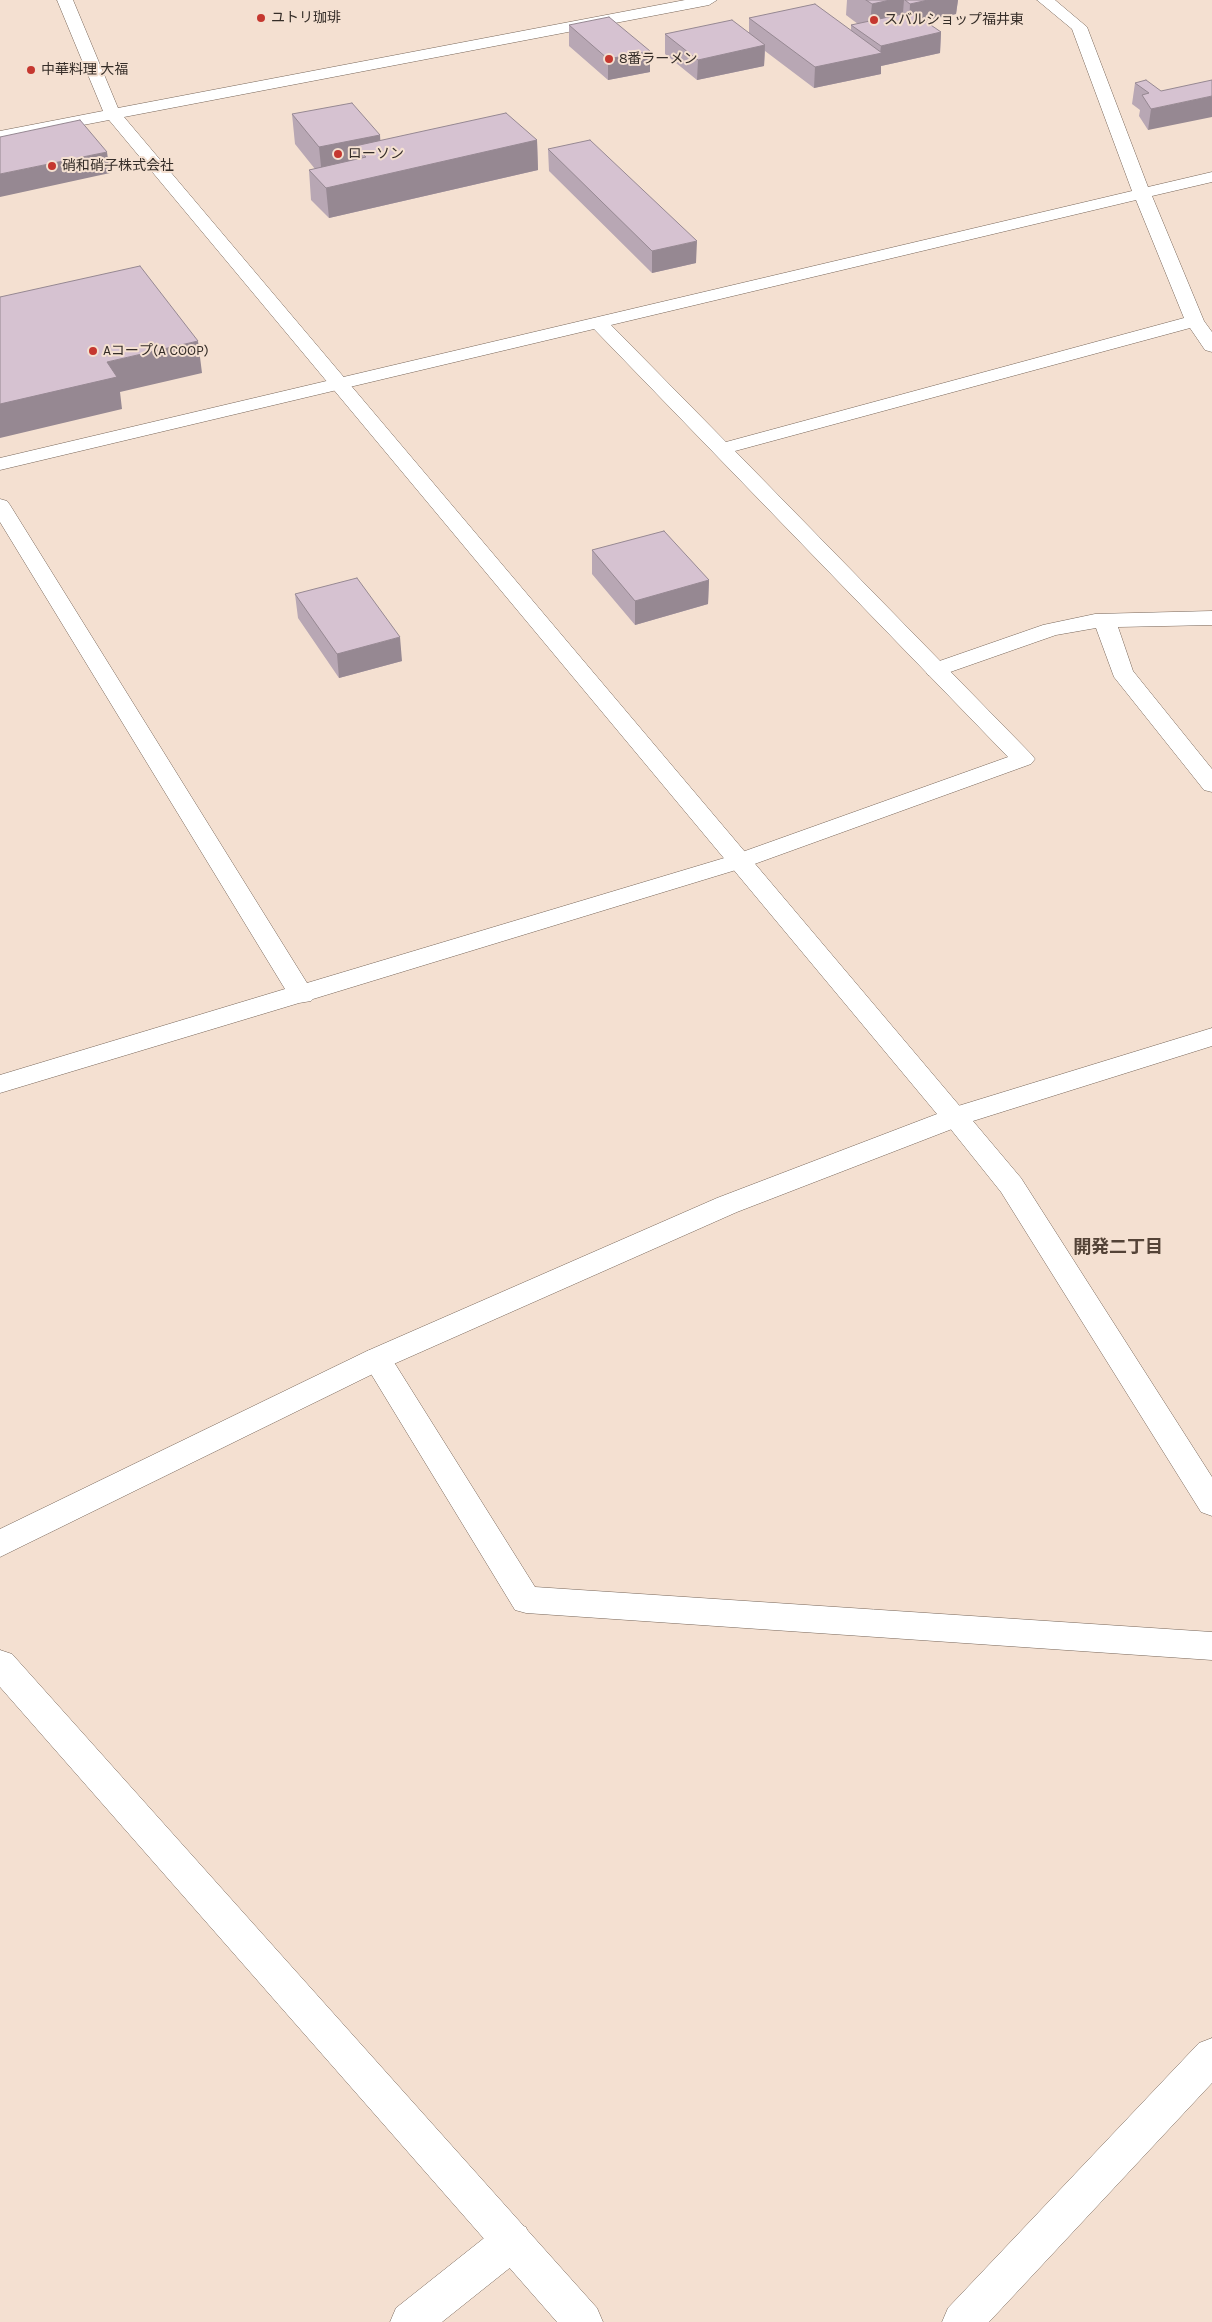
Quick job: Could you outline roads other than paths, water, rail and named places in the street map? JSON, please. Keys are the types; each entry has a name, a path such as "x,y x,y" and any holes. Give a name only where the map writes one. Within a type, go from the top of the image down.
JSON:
{"street":[{"path":"65,0 112,113 1011,1185 1212,1503"},
{"path":"0,136 709,0"},
{"path":"1045,0 1079,27 1142,194 1195,321 1212,346"},
{"path":"0,464 1212,177"},
{"path":"721,449 1195,321"},
{"path":"0,1084 302,995 740,861 1023,759 599,323"},
{"path":"0,505 302,995"},
{"path":"936,670 1051,630 1105,621 1212,618"},
{"path":"1105,621 1122,672 1212,785"},
{"path":"0,1544 377,1360 727,1205 955,1117 1212,1036"},
{"path":"377,1360 526,1600 1212,1646"},
{"path":"0,1664 583,2322"},
{"path":"962,2322 1212,2056"},
{"path":"410,2322 512,2241"}],"place":[{"name":"ユトリ珈琲","path":"261,18"},
{"name":"スバルショップ福井東","path":"874,20"},
{"name":"8番ラーメン","path":"609,59"},
{"name":"中華料理 大福","path":"31,70"},
{"name":"ローソン","path":"338,154"},
{"name":"硝和硝子株式会社","path":"52,166"},
{"name":"Aコープ(A COOP)","path":"93,351"}],"district":[{"name":"開発二丁目","path":"1118,1248"}]}
